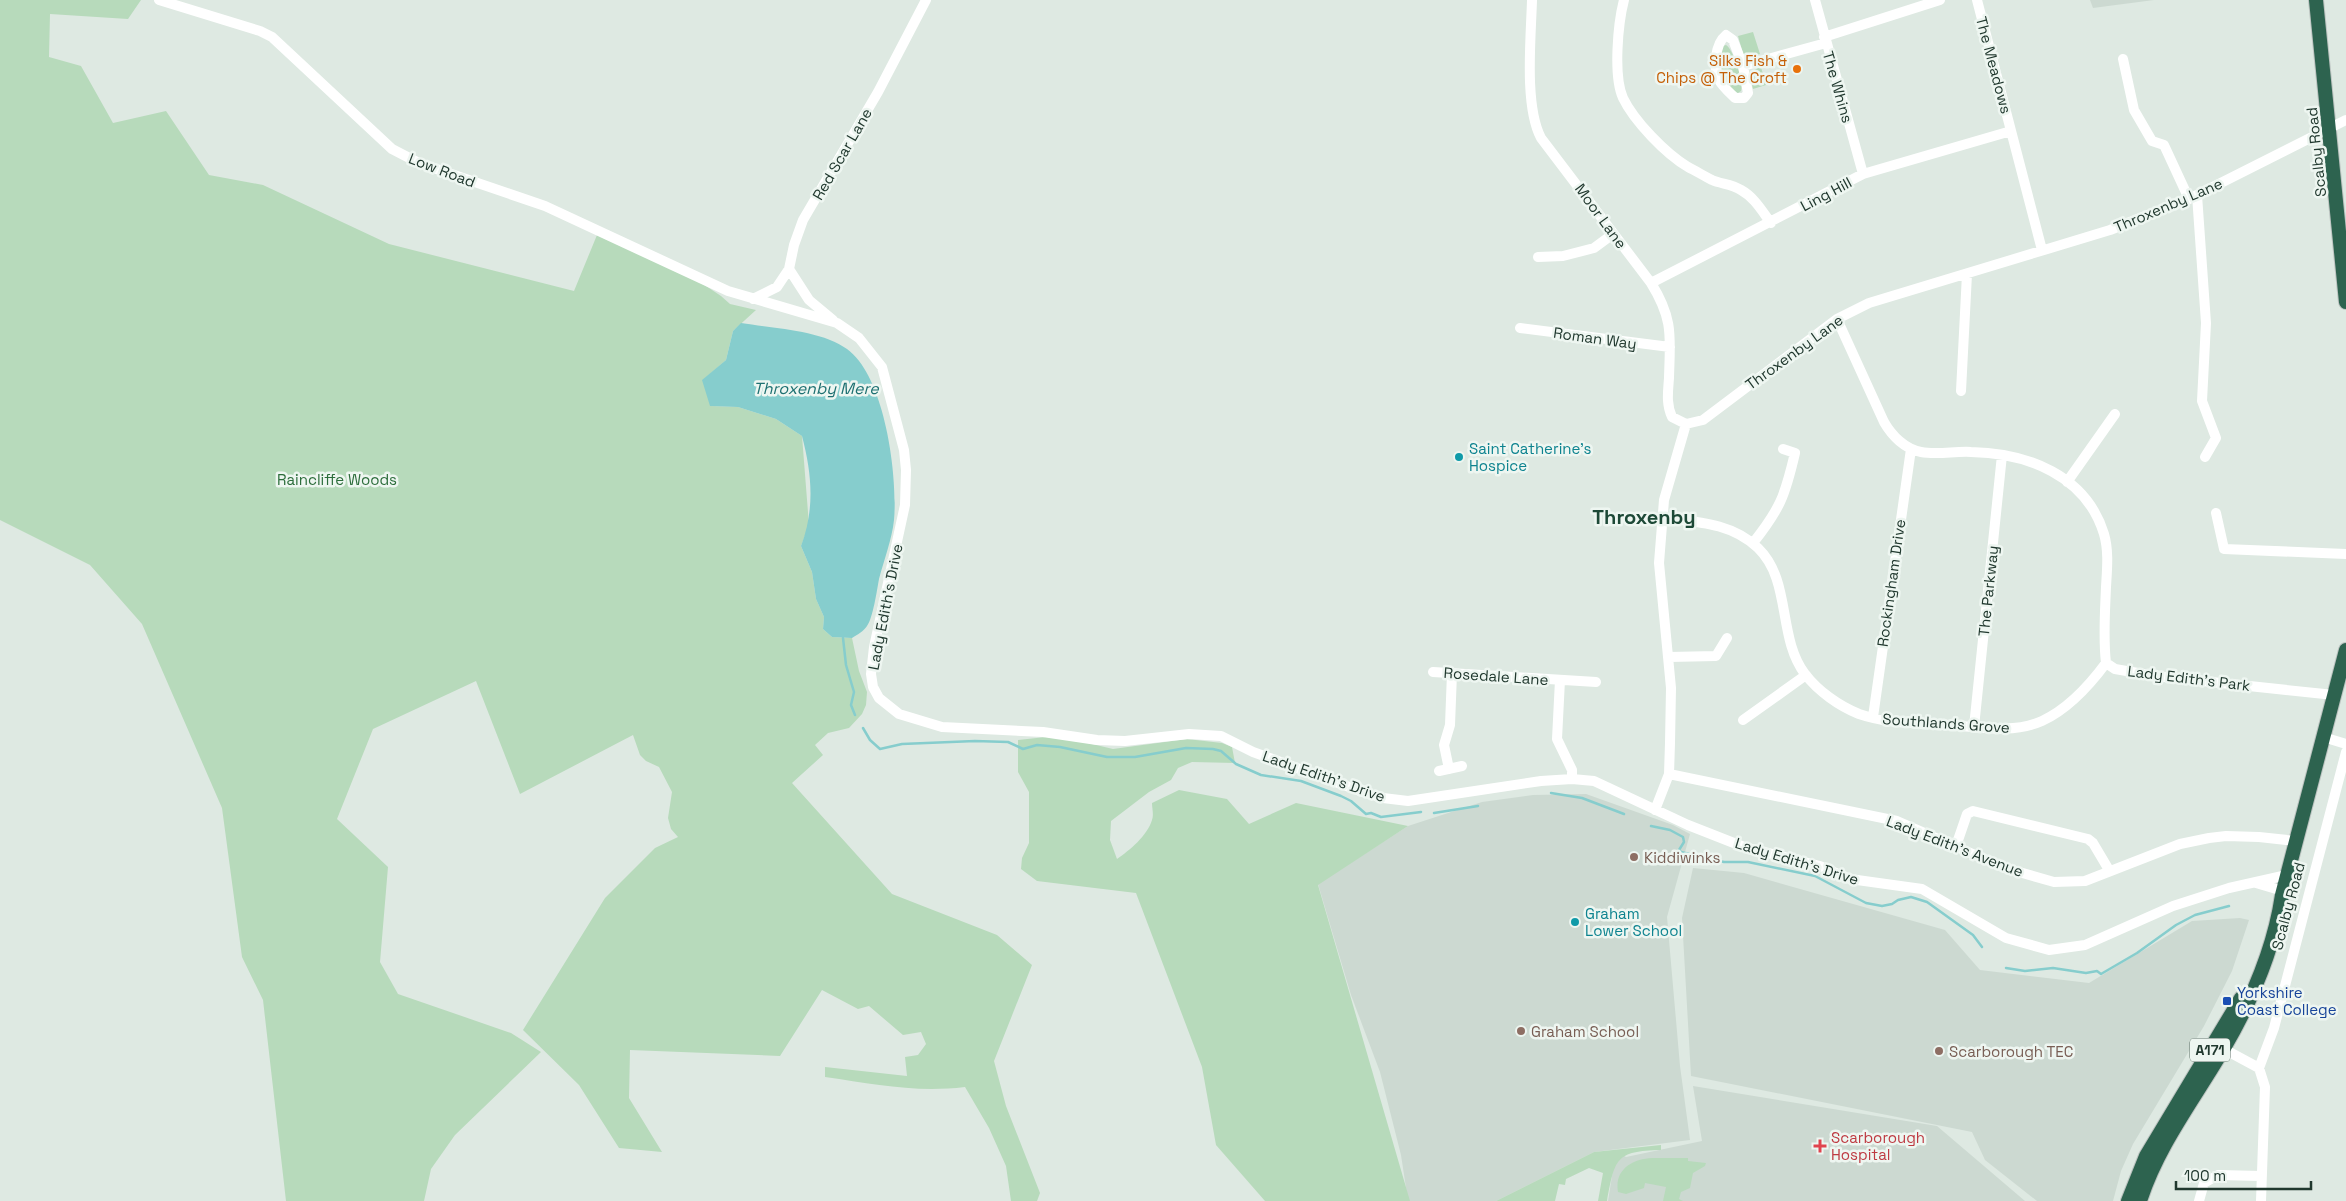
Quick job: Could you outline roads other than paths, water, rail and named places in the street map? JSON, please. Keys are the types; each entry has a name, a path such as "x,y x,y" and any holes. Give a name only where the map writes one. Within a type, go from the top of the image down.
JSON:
{"highway":[{"name":"Scalby Road","path":"2316,0 2343,232 2346,302"},
{"name":"Scalby Road","path":"2128,1201 2146,1156 2219,1046 2240,1019 2262,971 2277,927 2282,893 2346,650"},
{"name":"Scalby Road","path":"2140,1201 2157,1158 2219,1046"}],"street":[{"name":"Low Road","path":"159,0 260,31 272,37 392,149 419,163 545,206 728,291 753,299"},
{"name":"Red Scar Lane","path":"753,299 777,287 789,269 794,244 803,220 878,92 926,0"},
{"name":"Moor Lane","path":"1532,0 1531,95 1534,126 1541,138 1652,284 1664,304 1669,320 1668,405 1672,417 1686,424"},
{"path":"1624,0 1620,18 1617,53 1622,97 1640,122 1670,154 1686,166 1712,180 1740,189 1754,200 1771,223"},
{"name":"The Whins","path":"1815,0 1863,174"},
{"path":"1742,66 1825,40 1940,0"},
{"name":"The Meadows","path":"1977,0 2042,250"},
{"path":"1726,35 1733,40 1742,66 1748,93 1744,98 1735,98 1725,89 1716,70 1717,49 1721,39 1726,35"},
{"path":"2123,59 2134,110 2152,141 2164,145 2193,197 2206,323 2202,401 2216,438 2205,457"},
{"name":"Throxenby Lane","path":"1686,424 1703,420 1837,319 1869,303 2110,230 2193,197 2346,120"},
{"name":"Ling Hill","path":"1652,284 1863,174 2011,131"},
{"path":"1537,256 1563,256 1594,248 1613,234"},
{"path":"789,269 809,300 837,323"},
{"path":"1962,390 1967,274"},
{"name":"Lady Edith's Drive","path":"753,299 837,323 859,338 882,366 904,450 906,470 905,505 874,647 871,674 873,687 879,698 899,714 942,727 1043,732 1097,740 1125,741 1189,734 1221,736 1253,752 1363,792 1383,798 1408,801 1533,782 1572,779 1594,781 1622,792 1655,810 1744,847 1820,866 1850,879 1922,889 2006,938 2049,950 2085,945 2173,906 2253,882 2287,875"},
{"path":"1837,319 1889,431 1911,449"},
{"name":"Roman Way","path":"1519,328 1670,348"},
{"path":"2067,482 2115,414"},
{"path":"1655,810 1669,774 1671,688 1659,563 1664,500 1686,424"},
{"path":"1753,543 1781,503 1795,453 1783,449"},
{"name":"Lady Edith's Park","path":"1911,449 1929,453 1973,452 2017,457 2045,466 2078,492 2093,511 2106,541 2104,641 2106,663 2115,669 2156,676 2334,695"},
{"name":"Rockingham Drive","path":"1873,717 1911,449"},
{"name":"The Parkway","path":"1974,727 2002,455"},
{"path":"2216,513 2224,549 2346,554"},
{"name":"Southlands Grove","path":"1664,518 1721,526 1738,532 1753,543 1770,561 1777,581 1794,654 1806,675 1825,693 1842,705 1873,717 1896,722 2008,728 2041,721 2064,708 2106,663"},
{"path":"1669,657 1716,656 1727,638"},
{"name":"Rosedale Lane","path":"1433,672 1596,682"},
{"path":"1452,673 1450,725 1444,745 1444,770 1462,766"},
{"path":"1743,720 1806,675"},
{"name":"Rosedale Lane","path":"1560,680 1557,739 1572,770 1572,779"},
{"path":"2323,737 2346,744"},
{"name":"Scalby Road","path":"2259,1068 2274,1028 2346,752"},
{"name":"Lady Edith's Avenue","path":"1669,774 1897,821 2005,868 2054,882 2085,881 2109,870 2180,844 2209,838 2226,836 2259,837 2296,841"},
{"path":"1956,846 1967,814 1972,811 2088,839 2109,870"},
{"path":"2253,882 2282,893"},
{"path":"2219,1046 2259,1068 2265,1087 2261,1201"},
{"path":"2199,1201 2204,1182 2218,1174 2261,1176"}],"water":[{"name":"Throxenby Mere","path":"741,323 810,334 824,338 847,349 860,362 871,381 880,403 891,454 894,479 894,520 871,617 866,628 852,638 832,637 823,629 824,617 816,599 812,572 801,546 808,519 811,491 802,436 776,419 738,407 710,406 702,380 726,360 733,331"}],"waterway":[{"path":"843,638 846,665 854,692 851,705 855,715"},
{"path":"863,728 870,740 880,749 902,744 975,741 1008,742 1023,749 1037,745 1060,747 1107,757 1135,757 1186,748 1213,749 1221,751 1236,764 1261,775 1301,781 1341,796 1351,801 1366,814 1371,813 1381,817 1421,812"},
{"path":"1551,793 1582,798 1624,814"},
{"path":"1434,813 1478,806"},
{"path":"1651,826 1670,830 1683,837 1684,842 1679,850 1681,852 1724,862 1748,862 1815,876 1866,903 1882,906 1911,897 1927,902 1973,935 1982,947"},
{"path":"2006,968 2025,971 2053,968 2086,973 2097,971 2101,974 2137,953 2176,925 2195,915 2229,906"}],"place":[{"name":"Silks Fish & Chips @ The Croft","path":"1797,69"},
{"name":"Saint Catherine's Hospice","path":"1459,457"},
{"name":"Kiddiwinks","path":"1634,857"},
{"name":"Graham Lower School","path":"1575,922"},
{"name":"Yorkshire Coast College","path":"2227,1001"},
{"name":"Graham School","path":"1521,1031"},
{"name":"Scarborough TEC","path":"1939,1051"},
{"name":"Scarborough Hospital","path":"1820,1146"}],"district":[{"name":"Throxenby","path":"1644,517"}],"park label":[{"name":"Raincliffe Woods","path":"337,479"}]}
